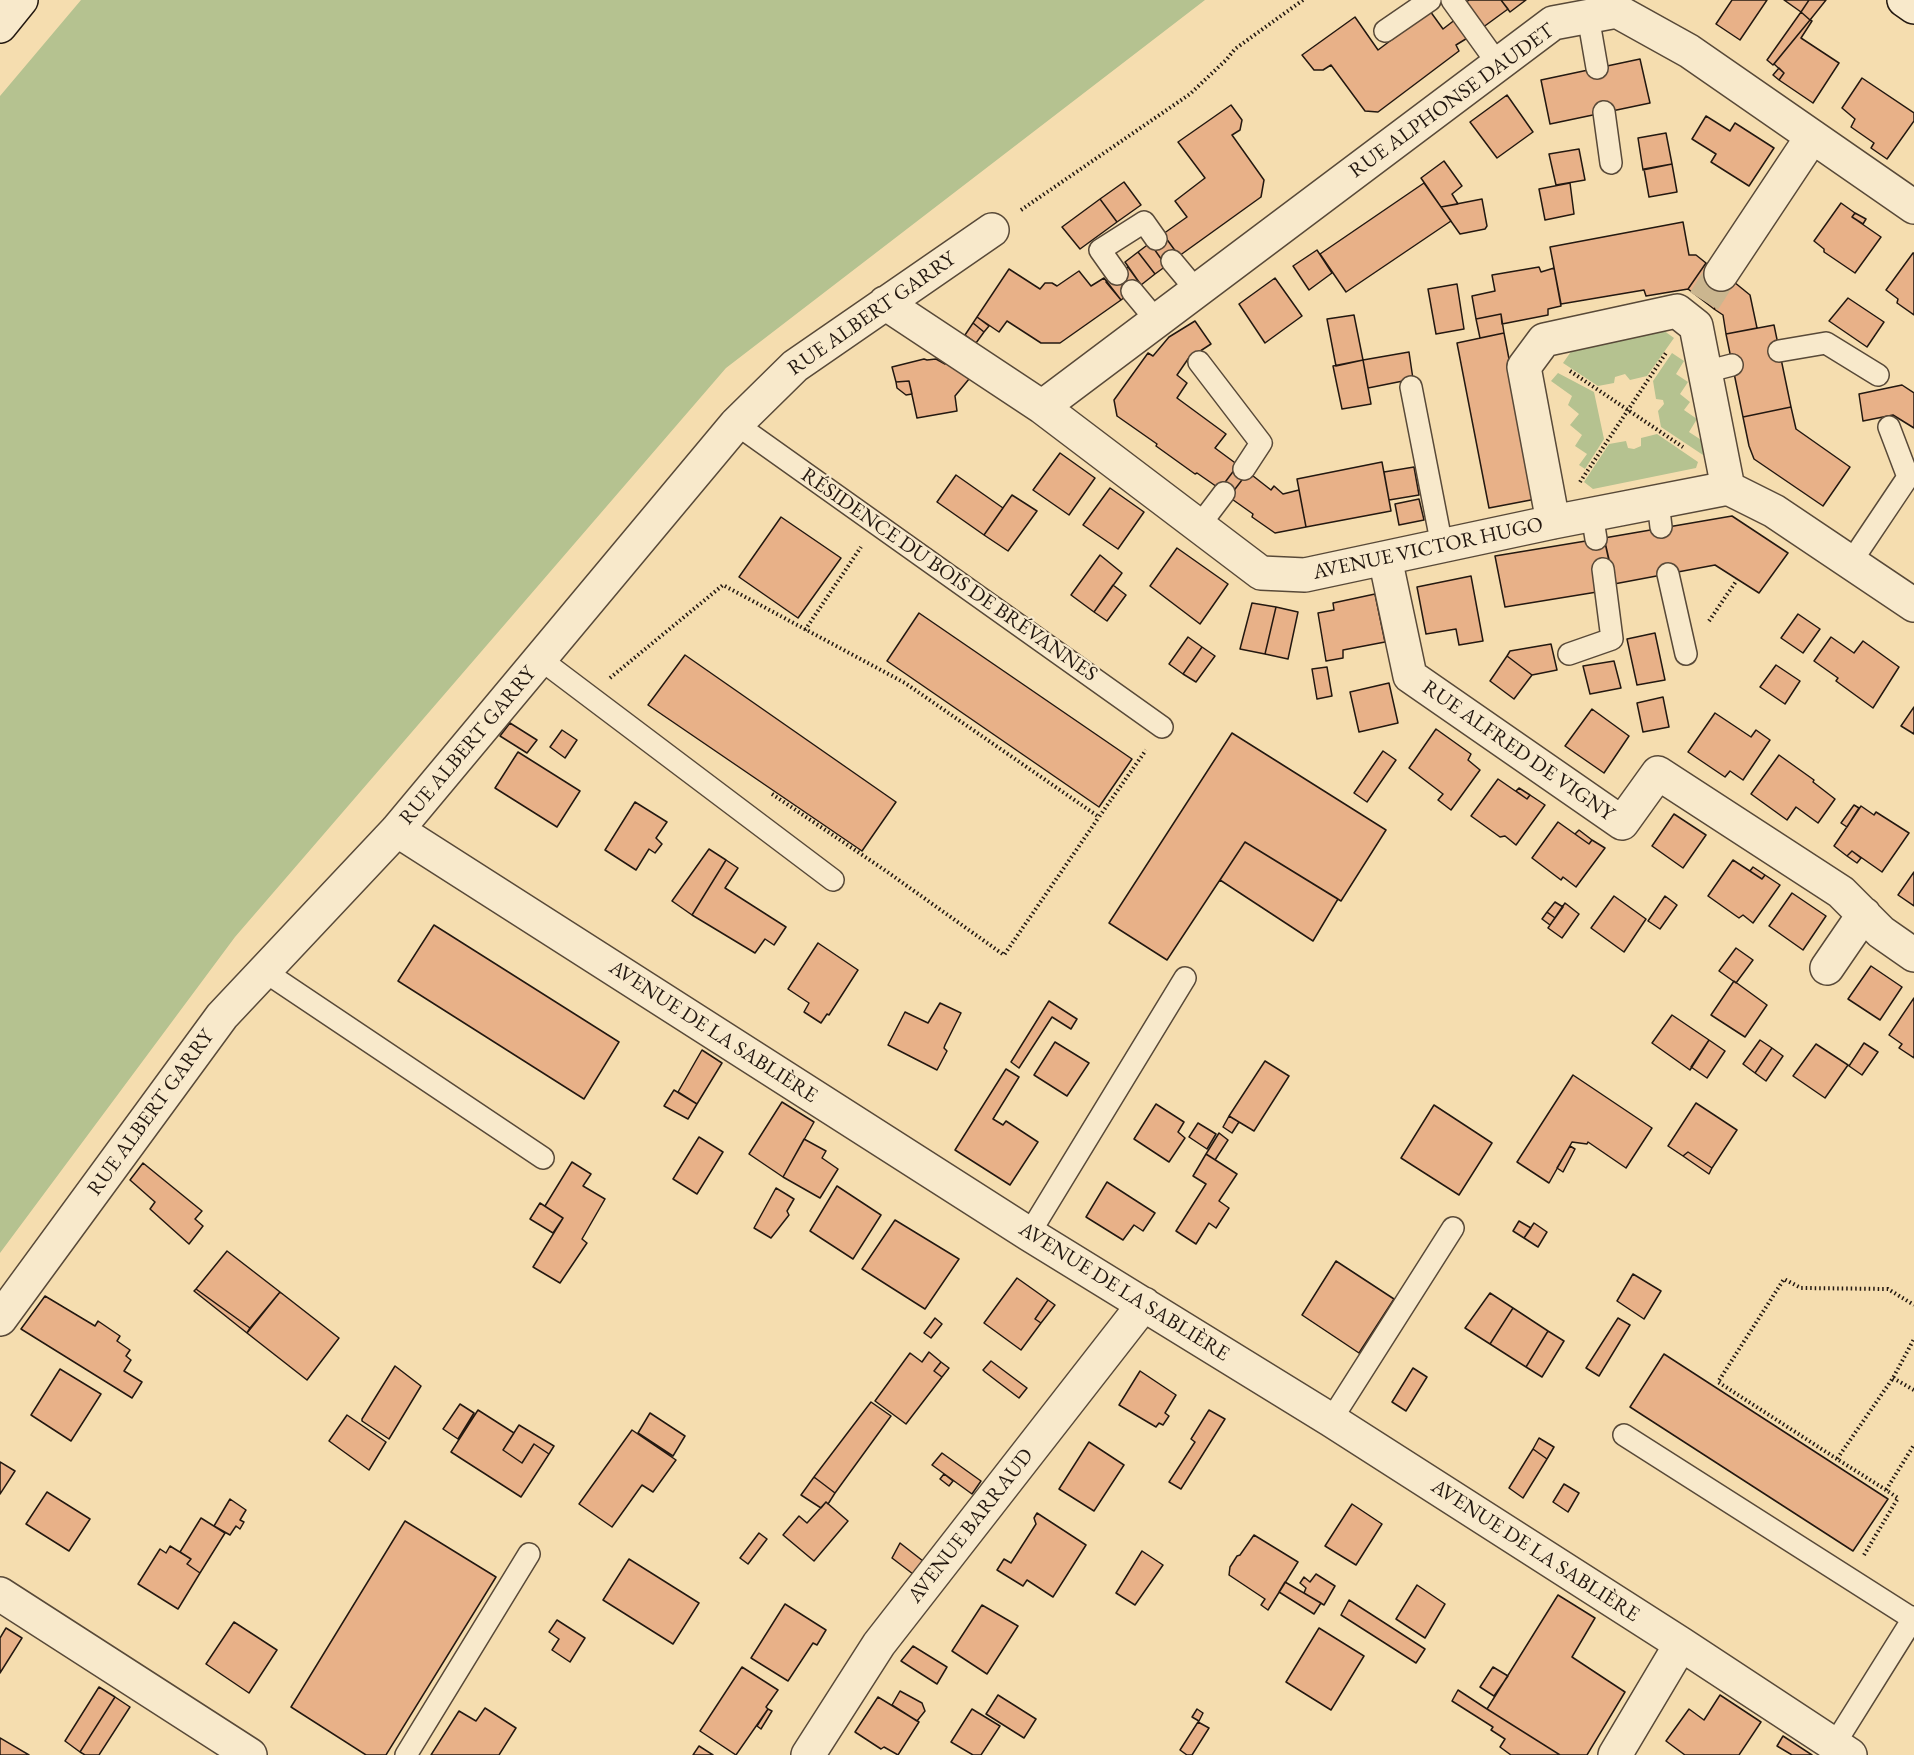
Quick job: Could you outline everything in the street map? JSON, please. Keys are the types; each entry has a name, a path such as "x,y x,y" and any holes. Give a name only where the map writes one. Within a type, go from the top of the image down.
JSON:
{"street":[{"path":"0,26 21,0"},
{"path":"1904,0 1914,7"},
{"name":"RUE ALPHONSE DAUDET","path":"1042,407 1553,23 1617,11 1689,51 1914,207"},
{"path":"1722,274 1812,137"},
{"name":"RUE ALBERT GARRY","path":"0,1319 222,1016 397,830 736,424 795,366 992,230"},
{"name":"AVENUE VICTOR HUGO","path":"885,303 1042,407 1261,573 1305,575 1553,522 1594,526 1659,515 1728,488"},
{"path":"1553,522 1524,367 1544,340 1677,311 1696,311 1696,326 1719,368 1728,488 1774,511 1914,604"},
{"name":"RUE ALFRED DE VIGNY","path":"1384,558 1410,676 1622,823 1658,773 1840,892 1881,932 1914,955"},
{"name":"AVENUE DE LA SABLIÈRE","path":"397,830 1029,1234 1331,1420 1842,1750"},
{"path":"1827,968 1864,914"},
{"name":"AVENUE BARRAUD","path":"808,1755 879,1644 1144,1304"},
{"path":"0,1594 250,1755"},
{"path":"1615,1755 1681,1644"}],"lane":[{"path":"1385,31 1430,0"},
{"path":"1452,0 1498,64"},
{"path":"1588,16 1597,68"},
{"path":"1604,112 1611,163"},
{"path":"1117,274 1100,250 1144,222 1156,239"},
{"path":"1172,261 1197,291"},
{"path":"1132,291 1157,321"},
{"path":"1779,351 1826,343 1878,375"},
{"path":"1199,362 1261,443 1244,469"},
{"path":"1411,387 1442,546"},
{"name":"RÉSIDENCE DU BOIS DE BRÉVANNES","path":"736,424 1162,727"},
{"path":"1851,562 1908,477 1889,427"},
{"path":"1199,526 1224,493"},
{"path":"1569,654 1612,639 1603,569"},
{"path":"1668,574 1686,654"},
{"path":"540,659 833,880"},
{"path":"264,971 543,1158"},
{"path":"1029,1234 1185,978"},
{"path":"1331,1420 1453,1228"},
{"path":"1623,1435 1913,1618 1842,1750"},
{"path":"406,1755 529,1554"}],"path":[{"path":"992,230 1190,94 1235,50 1303,0"},
{"path":"1553,522 1696,311"},
{"path":"1537,349 1701,459 1728,488"},
{"path":"805,630 877,524"},
{"path":"1686,654 1737,580"},
{"path":"588,695 723,585 905,683 1099,817"},
{"path":"763,789 886,871 1004,955 1162,727"},
{"path":"1849,1579 1898,1498 1718,1382 1784,1279 1801,1288 1888,1289 1914,1305"},
{"path":"1837,1459 1893,1378 1914,1339"},
{"path":"1893,1378 1914,1390"},
{"path":"1886,1490 1914,1445"}],"green space":[{"path":"81,0 1205,0 726,368 235,937 0,1253 0,96"},
{"path":"1663,330 1674,338 1647,376 1630,380 1625,374 1615,377 1614,383 1598,386 1563,363 1575,346"},
{"path":"1672,353 1684,361 1676,374 1688,382 1680,394 1690,402 1684,410 1697,419 1689,432 1709,445 1703,455 1661,427 1658,411 1664,404 1663,400 1656,399 1653,381"},
{"path":"1558,373 1594,392 1604,439 1585,469 1579,465 1587,454 1575,446 1582,435 1570,425 1579,414 1568,405 1572,396 1551,381"},
{"path":"1657,434 1698,462 1696,468 1593,489 1584,482 1609,444 1626,441 1628,448 1634,449 1641,446 1641,438"}],"building":[{"path":"1469,0 1501,0 1508,9 1482,28 1465,3"},
{"path":"1501,0 1526,0 1510,12"},
{"path":"1732,0 1767,0 1740,40 1716,24"},
{"path":"1784,0 1809,0 1801,12"},
{"path":"1809,0 1826,0 1810,20 1801,12"},
{"path":"1430,11 1443,29 1456,19 1469,37 1456,45 1459,51 1378,112 1365,111 1331,65 1323,70 1314,70 1302,55 1355,17 1378,50"},
{"path":"1801,12 1810,20 1773,65 1767,60"},
{"path":"1810,20 1812,21 1801,38 1839,63 1813,103 1779,80 1784,73 1774,64"},
{"path":"1640,59 1650,103 1550,124 1541,80"},
{"path":"1779,68 1784,73 1779,80 1773,75"},
{"path":"1862,78 1914,113 1914,121 1887,159 1871,148 1874,143 1851,127 1855,119 1842,108"},
{"path":"1507,95 1533,132 1497,158 1470,122"},
{"path":"1231,105 1242,120 1240,130 1232,135 1264,180 1261,197 1179,256 1163,234 1187,217 1175,201 1205,178 1178,142"},
{"path":"1706,116 1730,131 1735,123 1774,148 1749,186 1711,162 1716,154 1692,139"},
{"path":"1666,133 1672,164 1643,170 1638,138"},
{"path":"1579,149 1585,180 1556,185 1549,154"},
{"path":"1444,161 1462,186 1452,194 1458,204 1441,207 1421,178"},
{"path":"1672,164 1677,192 1649,197 1644,169"},
{"path":"1124,182 1141,205 1117,222 1100,199"},
{"path":"1424,183 1451,221 1346,292 1320,254"},
{"path":"1570,183 1574,214 1545,220 1539,189"},
{"path":"1100,199 1117,222 1080,249 1062,227"},
{"path":"1482,199 1487,226 1485,229 1460,234 1441,207"},
{"path":"1841,203 1855,213 1852,217 1881,237 1855,273 1824,252 1824,249 1814,241"},
{"path":"1855,213 1866,219 1863,224 1852,217"},
{"path":"1683,222 1689,255 1696,255 1706,263 1688,289 1646,296 1644,290 1561,304 1550,247"},
{"path":"1163,234 1179,256 1166,266 1150,243"},
{"path":"1150,243 1166,266 1155,274 1138,252"},
{"path":"1317,250 1332,273 1309,290 1293,266"},
{"path":"1138,252 1155,274 1141,285 1125,262"},
{"path":"1913,253 1914,315 1897,303 1898,299 1886,290"},
{"path":"1706,263 1734,282 1714,309 1688,289"},
{"path":"1128,267 1141,285 1121,300 1106,282"},
{"path":"1539,267 1541,272 1554,268 1561,306 1548,309 1548,315 1502,324 1501,314 1476,319 1472,296 1495,291 1492,275"},
{"path":"1009,269 1040,289 1045,283 1057,286 1079,271 1091,286 1104,278 1121,300 1060,343 1041,343 1007,321 999,332 977,317"},
{"path":"1275,278 1302,316 1265,343 1239,304"},
{"path":"1734,282 1750,295 1757,328 1726,334 1723,315 1714,309"},
{"path":"1457,284 1464,329 1436,334 1428,289"},
{"path":"1848,298 1884,322 1867,347 1829,321"},
{"path":"1501,314 1504,333 1480,338 1476,319"},
{"path":"1354,315 1363,360 1336,366 1327,319"},
{"path":"977,317 989,326 984,332 973,323"},
{"path":"1195,321 1211,344 1188,359 1177,375 1187,383 1177,398 1226,434 1215,448 1238,465 1220,489 1197,473 1195,474 1117,416 1114,400 1148,353 1153,356 1169,337"},
{"path":"973,323 984,332 976,343 965,335"},
{"path":"1774,325 1791,407 1743,417 1726,334"},
{"path":"1504,333 1536,499 1489,508 1457,343"},
{"path":"1409,352 1413,379 1368,388 1363,360"},
{"path":"924,359 936,359 945,364 947,361 969,379 955,396 957,411 917,418 909,381 896,382 892,367"},
{"path":"1363,360 1371,404 1342,409 1333,366"},
{"path":"909,381 912,394 906,395 897,388 896,382"},
{"path":"1902,385 1914,393 1914,428 1893,415 1863,421 1859,394"},
{"path":"1791,407 1796,429 1850,467 1823,506 1754,459 1749,446 1743,417"},
{"path":"1060,453 1095,478 1069,515 1033,490"},
{"path":"1382,462 1391,511 1306,527 1297,479"},
{"path":"1238,465 1248,472 1229,497 1220,489"},
{"path":"1414,467 1419,495 1389,500 1384,472"},
{"path":"1248,472 1271,490 1274,486 1283,494 1299,490 1306,527 1275,533 1229,497"},
{"path":"956,475 1003,508 984,535 937,502"},
{"path":"1110,488 1144,512 1118,549 1083,525"},
{"path":"1012,495 1037,511 1008,551 984,535"},
{"path":"1419,499 1424,520 1399,525 1395,504"},
{"path":"1732,516 1788,553 1759,593 1715,565 1614,584 1604,538"},
{"path":"781,517 841,558 798,618 739,577"},
{"path":"1604,538 1611,568 1597,592 1505,607 1495,556"},
{"path":"1177,548 1228,584 1200,624 1150,586"},
{"path":"1100,555 1122,573 1094,612 1071,595"},
{"path":"1471,576 1483,641 1459,645 1456,629 1426,634 1417,587"},
{"path":"1113,585 1126,595 1107,621 1094,612"},
{"path":"1375,594 1385,642 1343,650 1343,658 1326,661 1318,613 1334,610 1333,603"},
{"path":"1252,603 1276,607 1265,654 1240,649"},
{"path":"1276,607 1298,612 1288,659 1265,654"},
{"path":"919,613 1132,759 1099,807 887,661"},
{"path":"1798,614 1820,629 1803,653 1781,638"},
{"path":"1655,633 1665,680 1637,685 1627,639"},
{"path":"1188,637 1202,647 1183,674 1169,664"},
{"path":"1831,637 1854,653 1863,641 1899,667 1873,708 1836,681 1838,678 1814,661"},
{"path":"1551,644 1557,670 1532,675 1507,656 1510,651"},
{"path":"1202,647 1215,656 1196,682 1183,674"},
{"path":"685,655 896,802 862,851 648,705"},
{"path":"1507,656 1532,675 1514,699 1490,681"},
{"path":"1614,661 1621,688 1590,694 1583,666"},
{"path":"1776,665 1800,681 1785,704 1760,687"},
{"path":"1327,667 1332,696 1317,699 1312,669"},
{"path":"1389,683 1398,723 1359,732 1350,692"},
{"path":"1663,697 1669,727 1643,732 1637,703"},
{"path":"1914,707 1914,734 1901,726"},
{"path":"1592,709 1629,736 1604,773 1565,746"},
{"path":"1715,713 1751,737 1756,730 1770,740 1743,780 1730,771 1725,777 1688,752"},
{"path":"510,723 537,740 527,753 500,736"},
{"path":"1436,729 1471,754 1468,760 1480,770 1451,810 1438,800 1443,794 1409,768"},
{"path":"562,730 577,740 565,758 550,747"},
{"path":"1232,733 1386,830 1341,901 1245,842 1167,960 1109,923"},
{"path":"1383,751 1396,760 1367,802 1354,793"},
{"path":"518,752 580,791 557,827 495,788"},
{"path":"1779,755 1814,780 1813,782 1835,799 1818,823 1796,807 1787,820 1751,794"},
{"path":"1498,779 1527,799 1530,795 1545,805 1516,845 1505,836 1500,837 1471,816"},
{"path":"1519,788 1530,795 1527,799 1516,791"},
{"path":"635,802 667,822 656,838 662,844 655,853 649,849 636,870 605,850"},
{"path":"1854,805 1859,808 1847,827 1841,823"},
{"path":"1861,806 1874,815 1876,812 1909,833 1882,872 1852,851 1847,856 1834,846"},
{"path":"1674,814 1706,835 1683,868 1652,846"},
{"path":"1558,822 1589,844 1592,840 1605,848 1576,887 1563,877 1561,880 1532,858"},
{"path":"1579,830 1592,840 1589,844 1575,834"},
{"path":"1245,842 1338,899 1313,941 1220,880"},
{"path":"709,849 726,860 692,915 672,901"},
{"path":"1852,851 1861,858 1857,863 1847,856"},
{"path":"726,860 738,868 725,888 786,927 774,945 765,939 755,953 692,915"},
{"path":"1733,860 1762,879 1765,875 1780,885 1753,923 1743,915 1739,918 1708,896"},
{"path":"1753,867 1765,875 1762,879 1750,871"},
{"path":"1914,872 1914,906 1898,895"},
{"path":"1792,893 1826,916 1803,950 1769,926"},
{"path":"1614,896 1646,919 1624,952 1591,928"},
{"path":"1665,896 1677,905 1660,929 1648,921"},
{"path":"1555,902 1563,907 1555,918 1547,912"},
{"path":"1565,903 1579,914 1562,938 1548,928"},
{"path":"1547,912 1555,918 1550,925 1542,919"},
{"path":"434,925 619,1042 584,1099 398,981"},
{"path":"818,943 858,970 829,1015 827,1014 821,1023 804,1012 809,1003 788,989"},
{"path":"1736,948 1753,960 1736,983 1719,971"},
{"path":"1871,966 1902,987 1880,1020 1848,999"},
{"path":"1734,981 1767,1005 1745,1037 1711,1015"},
{"path":"1914,998 1914,1058 1899,1048 1902,1044 1889,1035"},
{"path":"1049,1001 1077,1019 1071,1029 1052,1017 1019,1068 1011,1062"},
{"path":"940,1003 961,1013 945,1045 944,1048 947,1051 937,1070 888,1045 905,1012 928,1023"},
{"path":"1672,1015 1709,1040 1690,1070 1652,1043"},
{"path":"1709,1040 1725,1051 1707,1078 1691,1067"},
{"path":"1760,1040 1772,1048 1755,1073 1743,1064"},
{"path":"1055,1042 1089,1063 1067,1096 1034,1075"},
{"path":"1864,1043 1878,1052 1862,1075 1849,1066"},
{"path":"1816,1044 1848,1065 1825,1098 1793,1076"},
{"path":"1772,1048 1783,1056 1766,1081 1755,1073"},
{"path":"702,1050 722,1063 697,1104 678,1092"},
{"path":"1265,1061 1289,1076 1254,1131 1229,1116"},
{"path":"1006,1069 1019,1077 993,1119 1003,1125 1006,1121 1038,1142 1010,1185 955,1150"},
{"path":"1573,1075 1652,1128 1626,1168 1588,1142 1587,1144 1572,1142 1549,1183 1517,1162"},
{"path":"674,1090 697,1104 688,1119 664,1106"},
{"path":"782,1102 814,1122 783,1177 749,1154"},
{"path":"1696,1103 1737,1130 1712,1168 1688,1152 1683,1156 1668,1146"},
{"path":"1156,1104 1184,1122 1178,1132 1185,1138 1169,1162 1134,1139"},
{"path":"1434,1105 1492,1143 1459,1195 1401,1158"},
{"path":"1229,1116 1239,1122 1232,1133 1223,1127"},
{"path":"1198,1123 1216,1134 1207,1149 1189,1137"},
{"path":"1219,1133 1228,1140 1215,1160 1206,1154"},
{"path":"699,1137 723,1152 697,1194 673,1179"},
{"path":"804,1139 826,1151 822,1158 838,1169 820,1198 783,1177"},
{"path":"1570,1146 1575,1149 1563,1172 1557,1168"},
{"path":"1688,1152 1712,1168 1709,1174 1683,1156"},
{"path":"1206,1154 1237,1174 1219,1201 1229,1208 1216,1228 1209,1223 1196,1244 1176,1231 1206,1184 1193,1176"},
{"path":"572,1162 591,1174 583,1186 605,1199 582,1239 587,1243 560,1283 533,1267 563,1218 545,1206"},
{"path":"143,1163 202,1211 195,1219 203,1226 189,1244 150,1209 155,1202 130,1180"},
{"path":"1107,1182 1155,1213 1143,1231 1134,1225 1123,1240 1086,1217"},
{"path":"837,1186 881,1215 853,1259 810,1231"},
{"path":"776,1188 794,1199 787,1211 789,1215 771,1238 754,1228"},
{"path":"540,1203 563,1218 553,1233 530,1219"},
{"path":"895,1220 959,1259 925,1309 862,1269"},
{"path":"1519,1221 1531,1228 1524,1238 1513,1231"},
{"path":"1534,1223 1547,1232 1538,1247 1524,1238"},
{"path":"227,1251 280,1292 250,1328 196,1289"},
{"path":"1336,1261 1394,1299 1359,1353 1302,1315"},
{"path":"1633,1274 1661,1291 1644,1319 1617,1301"},
{"path":"1017,1278 1048,1300 1035,1319 1041,1323 1021,1350 984,1323"},
{"path":"196,1289 250,1328 247,1333 194,1291"},
{"path":"280,1292 339,1338 307,1380 247,1333"},
{"path":"1490,1293 1513,1308 1490,1344 1465,1328"},
{"path":"45,1296 95,1326 98,1321 120,1336 117,1341 130,1350 126,1356 131,1360 124,1371 142,1382 132,1398 21,1329"},
{"path":"1048,1300 1055,1305 1041,1323 1035,1319"},
{"path":"1513,1308 1548,1331 1526,1367 1490,1344"},
{"path":"935,1318 942,1324 931,1338 924,1333"},
{"path":"1618,1318 1630,1325 1599,1376 1586,1368"},
{"path":"1548,1331 1564,1341 1542,1377 1526,1367"},
{"path":"929,1352 941,1362 934,1371 942,1377 906,1424 875,1401 910,1353 922,1362"},
{"path":"1664,1354 1888,1499 1853,1551 1630,1407"},
{"path":"991,1361 1027,1388 1019,1398 983,1370"},
{"path":"941,1362 949,1368 942,1377 934,1371"},
{"path":"395,1366 421,1386 389,1439 362,1419"},
{"path":"1413,1368 1427,1377 1406,1411 1392,1402"},
{"path":"60,1369 101,1394 71,1441 31,1415"},
{"path":"1140,1371 1176,1395 1165,1413 1169,1416 1163,1425 1159,1423 1156,1427 1119,1405"},
{"path":"871,1402 891,1416 835,1493 814,1477"},
{"path":"460,1404 474,1413 458,1439 443,1429"},
{"path":"478,1410 514,1433 503,1450 522,1463 534,1444 549,1454 521,1497 451,1452"},
{"path":"1209,1410 1225,1419 1181,1489 1169,1482 1195,1442 1191,1439"},
{"path":"650,1413 685,1436 673,1456 638,1433"},
{"path":"347,1415 386,1442 369,1470 329,1441"},
{"path":"519,1425 554,1446 549,1454 534,1444 522,1463 503,1450"},
{"path":"632,1430 676,1460 653,1492 642,1485 612,1527 579,1504"},
{"path":"1539,1438 1554,1447 1547,1459 1533,1449"},
{"path":"1089,1442 1124,1465 1094,1511 1059,1489"},
{"path":"1533,1449 1547,1459 1523,1498 1509,1488"},
{"path":"942,1453 981,1481 972,1494 932,1465"},
{"path":"0,1462 15,1471 0,1494"},
{"path":"944,1474 953,1481 949,1486 940,1479"},
{"path":"814,1477 835,1493 828,1504 826,1502 821,1508 801,1495"},
{"path":"1564,1484 1579,1493 1568,1512 1553,1502"},
{"path":"47,1492 90,1519 69,1551 26,1524"},
{"path":"230,1499 246,1510 240,1520 244,1522 240,1529 236,1526 230,1535 214,1526"},
{"path":"826,1502 848,1521 814,1561 783,1535 799,1516 807,1523"},
{"path":"1352,1504 1382,1524 1356,1565 1325,1546"},
{"path":"1037,1513 1086,1545 1053,1597 1027,1580 1023,1586 997,1570 1004,1559 1011,1563 1036,1524 1034,1518"},
{"path":"201,1518 225,1533 200,1573 187,1564 191,1559 180,1552"},
{"path":"405,1521 496,1577 386,1755 366,1755 291,1707"},
{"path":"759,1533 767,1539 748,1564 740,1558"},
{"path":"1254,1535 1298,1562 1268,1610 1261,1605 1265,1599 1229,1575 1230,1567"},
{"path":"900,1543 923,1561 913,1574 892,1558"},
{"path":"170,1546 191,1559 187,1564 200,1573 178,1609 138,1584 160,1549 166,1553"},
{"path":"1142,1551 1163,1565 1135,1605 1116,1593"},
{"path":"629,1559 699,1603 673,1644 603,1600"},
{"path":"1316,1574 1335,1586 1324,1605 1304,1593 1306,1588 1300,1583 1304,1577 1310,1582"},
{"path":"1285,1582 1321,1603 1314,1614 1279,1592"},
{"path":"1417,1585 1445,1604 1425,1638 1396,1619"},
{"path":"1558,1595 1595,1618 1572,1657 1625,1692 1587,1755 1560,1755 1487,1709"},
{"path":"1349,1600 1425,1649 1416,1663 1341,1615"},
{"path":"785,1604 826,1630 817,1645 813,1643 788,1681 751,1658"},
{"path":"982,1605 1018,1626 987,1674 952,1651"},
{"path":"557,1620 585,1638 570,1662 552,1650 559,1639 549,1632"},
{"path":"234,1622 277,1650 249,1693 206,1664"},
{"path":"6,1628 22,1638 0,1673 0,1638"},
{"path":"1319,1628 1364,1656 1331,1710 1286,1682"},
{"path":"913,1646 947,1667 937,1684 901,1661"},
{"path":"742,1667 778,1690 766,1707 768,1709 736,1755 700,1731"},
{"path":"1493,1667 1508,1676 1494,1696 1480,1687"},
{"path":"99,1687 115,1697 80,1752 65,1741"},
{"path":"1458,1690 1560,1755 1511,1755 1500,1747 1505,1739 1491,1730 1493,1727 1452,1701"},
{"path":"900,1691 922,1703 925,1711 917,1721 892,1705"},
{"path":"998,1695 1036,1719 1024,1738 986,1714"},
{"path":"1720,1695 1761,1722 1739,1755 1685,1755 1666,1741 1689,1709 1704,1720"},
{"path":"115,1697 130,1707 99,1755 85,1755 80,1752"},
{"path":"878,1697 919,1722 898,1755 884,1747 881,1749 855,1732"},
{"path":"485,1708 516,1728 499,1755 431,1755 459,1711 476,1721"},
{"path":"768,1709 772,1711 761,1729 757,1726"},
{"path":"972,1709 1000,1726 981,1755 973,1755 951,1742"},
{"path":"1197,1709 1203,1713 1199,1721 1192,1717"},
{"path":"1198,1722 1209,1728 1192,1755 1187,1755 1180,1750"},
{"path":"1783,1736 1812,1755 1792,1755 1777,1746"},
{"path":"0,1738 29,1755 0,1755"},
{"path":"699,1746 713,1755 693,1755"}],"tunnel":[{"path":"1704,301 1721,274"}]}
